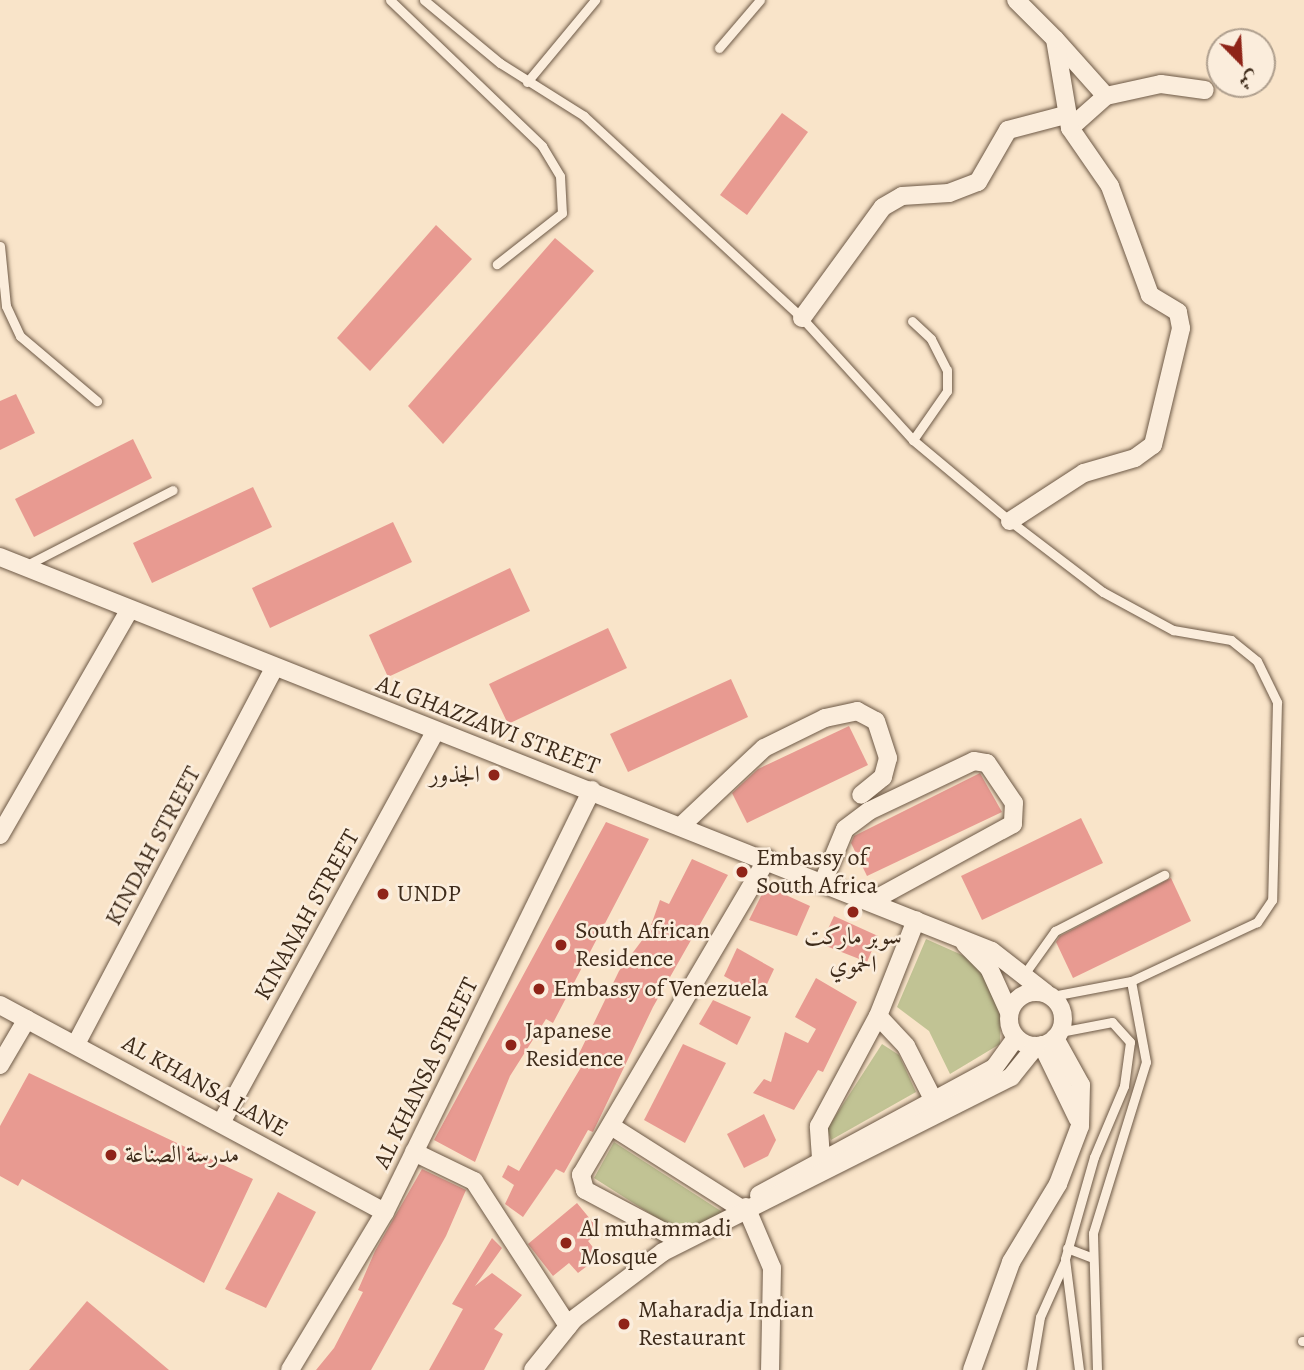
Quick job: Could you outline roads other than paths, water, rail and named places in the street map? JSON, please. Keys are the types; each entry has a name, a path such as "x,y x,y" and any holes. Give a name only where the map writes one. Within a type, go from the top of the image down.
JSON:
{"street":[{"path":"1016,0 1106,96"},
{"path":"1010,521 1084,473 1135,458 1153,445 1178,361 1178,312 1150,295 1110,186 1068,121 1055,39"},
{"path":"802,318 883,207 902,196 949,193 978,182 1008,130 1068,121 1106,96 1161,84 1205,90"},
{"name":"AL GHAZZAWI STREET","path":"0,557 273,670 593,790 872,901 960,939 1025,973 1049,995"},
{"path":"0,835 128,612"},
{"name":"KINDAH STREET","path":"76,1044 273,670"},
{"path":"682,825 764,748 825,718 857,711 876,721 888,758 883,777 861,795"},
{"name":"KINANAH STREET","path":"221,1123 436,731"},
{"path":"823,882 845,829 869,811 974,761 987,763 1014,803 1013,824 872,901"},
{"name":"AL KHANSA STREET","path":"290,1370 385,1212 593,790"},
{"path":"681,1241 580,1183 767,859"},
{"path":"821,1158 819,1126 878,1016 916,920"},
{"name":"AL GHAZZAWI STREET","path":"960,939 989,968 1009,1012"},
{"path":"533,1370 568,1326 681,1241 1011,1077 1048,1040 1063,1016 1049,995 1023,994 1009,1012 1016,1038"},
{"name":"AL KHANSA LANE","path":"0,1006 76,1044 385,1212"},
{"path":"878,1016 911,1054 933,1099"},
{"path":"0,1065 27,1019"},
{"path":"746,1207 821,1158 994,1068 1016,1038"},
{"path":"1016,1038 1048,1040"},
{"path":"972,1370 1011,1262 1058,1184 1080,1126 1081,1085 1048,1040"},
{"path":"611,1126 746,1207 772,1268 771,1370"},
{"path":"414,1152 474,1181 568,1326"}],"lane":[{"path":"390,0 542,146 560,176 562,213 497,264"},
{"path":"424,0 527,82 584,116 802,318 913,440 1010,521 1103,592 1173,630 1231,640 1257,661 1278,702 1272,900 1257,922 1131,981 1049,995"},
{"path":"527,82 594,0"},
{"path":"719,48 760,0"},
{"path":"0,246 6,306 20,336 97,401"},
{"path":"912,321 942,359 947,391 913,440"},
{"path":"23,566 173,489"},
{"path":"1025,973 1055,931 1164,874"},
{"path":"1097,1370 1090,1257 1146,1062 1131,981"},
{"path":"1031,1370 1040,1317 1065,1259 1125,1086 1130,1041 1112,1022 1048,1040"},
{"path":"1067,1248 1090,1257"},
{"path":"1065,1259 1079,1370"}],"place":[{"name":"الجذور","path":"494,775"},
{"name":"Embassy of South Africa","path":"742,872"},
{"name":"UNDP","path":"383,894"},
{"name":"سوبر ماركت الحموي","path":"853,912"},
{"name":"South African Residence","path":"561,945"},
{"name":"Embassy of Venezuela","path":"539,989"},
{"name":"Japanese Residence","path":"511,1045"},
{"name":"مدرسة الصناعة","path":"111,1155"},
{"name":"Al muhammadi Mosque","path":"566,1243"},
{"name":"Maharadja Indian Restaurant","path":"624,1324"}]}
